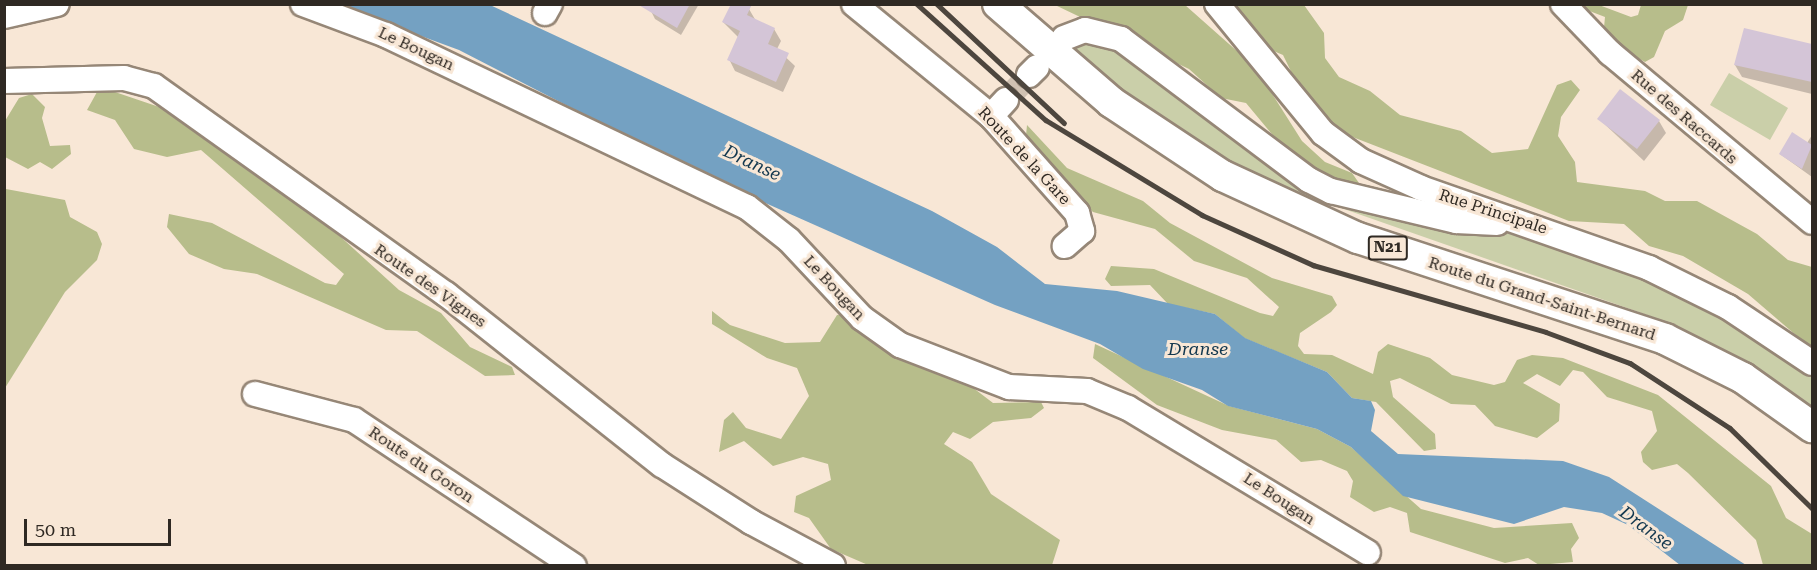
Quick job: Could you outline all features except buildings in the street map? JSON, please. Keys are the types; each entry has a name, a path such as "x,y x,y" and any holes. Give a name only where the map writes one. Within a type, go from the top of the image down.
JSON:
{"main road":[{"name":"Route du Grand-Saint-Bernard","path":"998,4 1111,102 1241,185 1358,238 1665,339 1743,378 1812,427"}],"street":[{"path":"4,16 57,4"},
{"name":"Le Bougan","path":"303,4 377,31 747,207 789,240 862,318 900,345 1009,387 1087,391 1128,408 1368,553"},
{"name":"Route de la Gare","path":"854,4 999,108 1081,219 1081,234 1065,246"},
{"name":"Rue Principale","path":"1217,4 1341,148 1421,188 1668,277 1728,307 1812,363"},
{"name":"Rue des Raccards","path":"1563,4 1618,60 1812,222"},
{"path":"1064,38 1085,30 1121,39 1331,191 1484,225 1513,220"},
{"name":"Route des Vignes","path":"4,81 124,78 154,86 446,294 677,475 833,566"},
{"name":"Route du Goron","path":"255,394 354,420 574,566"}],"green space":[{"path":"1055,5 1185,5 1255,67 1302,141 1325,162 1352,173 1359,183 1341,188 1286,151 1246,103 1221,98 1189,69"},
{"path":"1231,5 1304,5 1324,33 1325,58 1339,77 1370,91 1400,115 1461,131 1492,153 1528,149 1557,85 1571,80 1580,90 1561,117 1558,136 1575,162 1577,182 1645,191 1665,201 1697,201 1757,234 1788,260 1812,267 1812,349 1748,294 1683,256 1649,246 1624,224 1569,221 1350,136 1306,102 1283,55 1269,49"},
{"path":"1574,5 1599,5 1631,17 1638,15 1641,5 1688,5 1683,20 1665,31 1654,57 1645,62 1603,38 1605,17"},
{"path":"1107,39 1294,175 1495,232 1518,234 1617,265 1693,299 1812,376 1812,408 1745,362 1673,324 1281,187 1240,168 1142,105 1067,45"},
{"path":"1729,73 1788,108 1770,140 1710,105"},
{"path":"112,91 171,111 332,229 399,290 441,313 470,347 512,367 515,375 485,376 417,331 386,330 257,274 224,269 189,254 167,227 169,214 212,223 325,283 336,285 344,274 201,150 167,157 134,149 115,120 87,110 97,92"},
{"path":"32,94 45,107 42,118 50,146 70,145 71,154 52,169 40,162 28,169 5,157 5,121 19,98"},
{"path":"1027,125 1067,168 1143,201 1170,223 1272,278 1332,296 1337,305 1331,312 1300,333 1298,346 1304,354 1332,355 1373,374 1378,352 1388,344 1430,358 1452,375 1494,385 1505,382 1517,360 1532,355 1563,358 1658,395 1771,486 1786,518 1812,534 1812,565 1763,565 1756,540 1688,473 1677,464 1652,470 1643,462 1641,452 1657,431 1652,411 1607,397 1583,372 1573,370 1560,386 1537,374 1523,383 1560,404 1559,421 1537,438 1495,426 1475,405 1451,404 1400,378 1390,381 1393,397 1435,434 1436,449 1424,451 1376,402 1352,398 1327,372 1244,338 1215,314 1168,304 1150,285 1111,286 1105,279 1111,266 1154,269 1260,313 1273,316 1279,307 1247,278 1194,261 1155,229 1093,212 1025,146"},
{"path":"6,189 65,200 70,217 97,232 102,244 97,260 65,292 5,388"},
{"path":"712,311 730,325 785,343 820,342 837,315 844,314 955,374 993,403 1041,402 1044,408 1031,418 993,422 970,439 953,432 944,444 972,462 991,494 1060,540 1052,565 868,565 831,549 809,518 794,512 796,496 831,480 828,464 803,457 773,466 744,441 719,452 724,420 733,412 746,428 781,439 809,396 797,368 767,358 712,324"},
{"path":"1095,344 1229,406 1317,429 1351,447 1421,509 1494,528 1572,523 1579,538 1571,549 1573,562 1539,565 1528,558 1505,563 1410,532 1407,513 1390,507 1374,512 1350,497 1353,481 1347,471 1321,460 1301,462 1276,440 1222,430 1157,405 1093,358"}],"water":[{"name":"Dranse","path":"337,5 490,5 932,211 997,247 1045,284 1117,291 1215,314 1245,338 1327,372 1352,398 1371,401 1375,410 1371,431 1398,454 1563,461 1609,477 1746,565 1680,565 1628,525 1602,513 1564,507 1514,524 1403,496 1351,447 1317,429 1228,406 1202,390 1143,369 1100,344 995,305 702,175 459,50"}],"tunnel":[{"path":"1006,100 1029,75"}],"railway":[{"path":"917,4 1046,120 1202,215 1313,265 1546,332 1630,363 1730,428 1812,508"},
{"path":"937,4 1064,123"}]}
